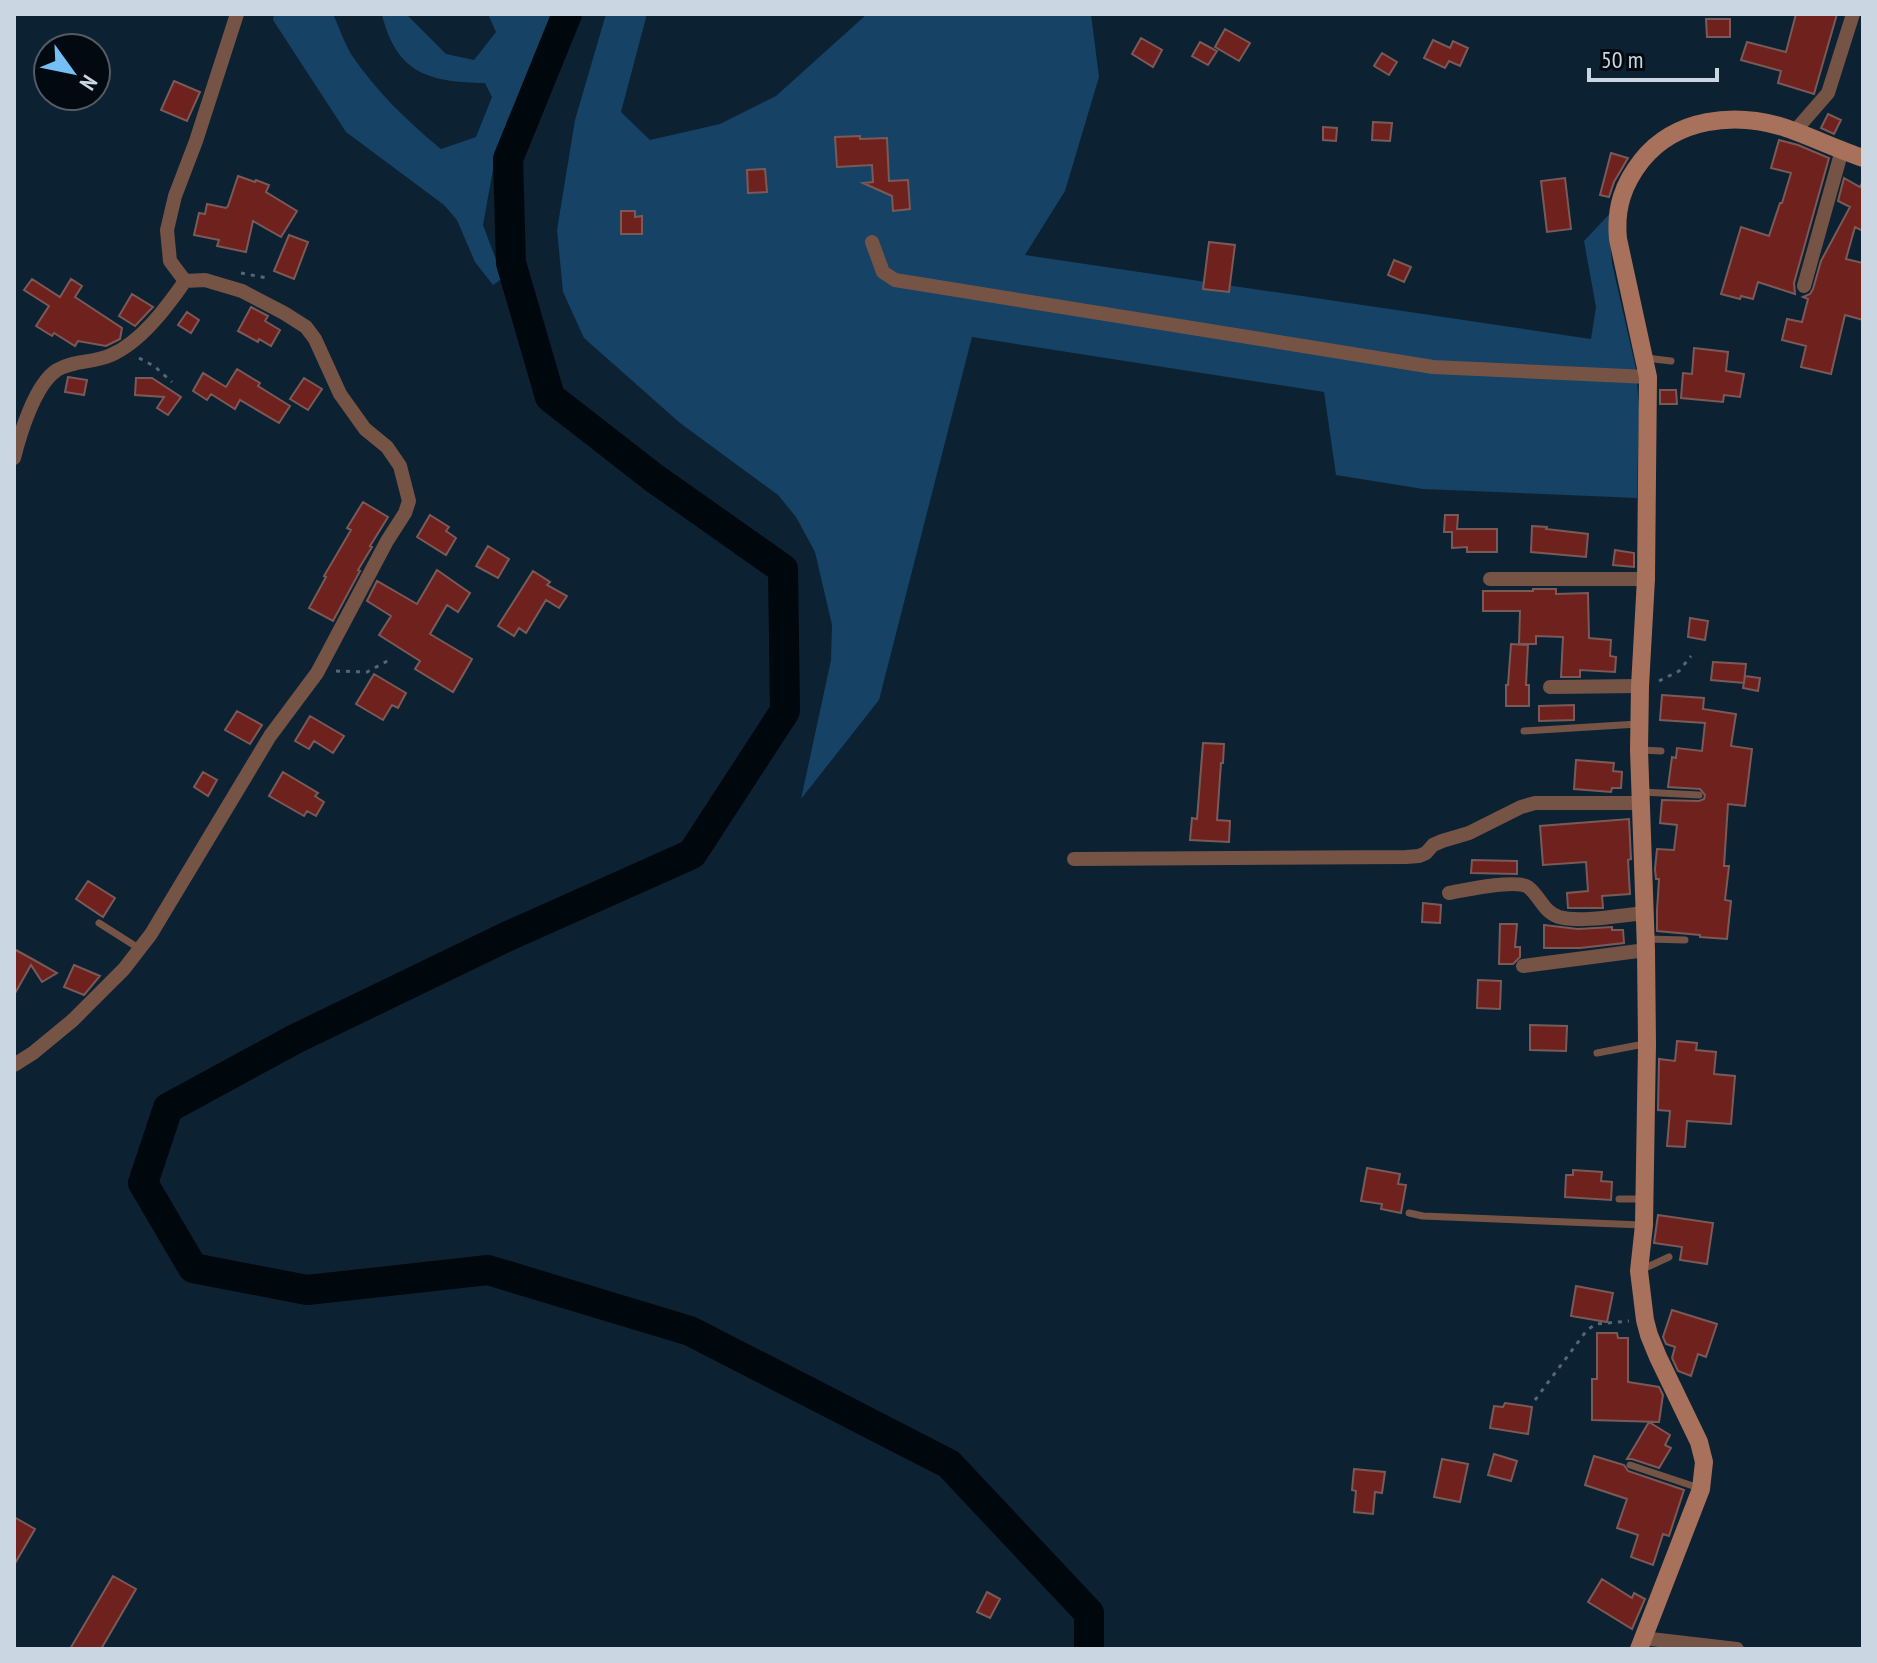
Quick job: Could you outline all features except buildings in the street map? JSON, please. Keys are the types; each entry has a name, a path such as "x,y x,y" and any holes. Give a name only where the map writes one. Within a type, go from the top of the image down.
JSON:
{"street":[{"path":"185,281 170,261 167,230 175,196 237,14"},
{"path":"1794,132 1828,93 1853,14"},
{"path":"1737,1649 1640,1644 1701,1489 1704,1462 1699,1442 1658,1357 1645,1320 1639,1271 1644,1225 1647,1044 1639,750 1646,579 1648,377 1616,219 1629,177 1651,149 1690,125 1712,120 1768,123 1863,158"},
{"path":"1804,286 1842,150"},
{"path":"872,242 883,272 895,280 1433,367 1648,377"},
{"path":"14,1065 73,1020 124,969 151,934 270,736 317,673 409,501 400,466 387,447 365,429 340,394 315,339 306,327 242,291 205,280 185,281"},
{"path":"14,458 37,392 48,378 58,370 120,350 156,320 185,281"},
{"path":"1490,579 1646,579"},
{"path":"1550,687 1640,693"},
{"path":"1074,859 1419,856 1433,845 1469,833 1535,803 1640,798"},
{"path":"1449,893 1523,885 1530,888 1554,916 1570,919 1645,913"},
{"path":"1523,966 1646,945"}],"lane":[{"path":"1644,358 1671,361"},
{"path":"1524,731 1640,724"},
{"path":"1639,750 1661,751"},
{"path":"1640,798 1699,795"},
{"path":"99,923 140,949"},
{"path":"1646,945 1685,940"},
{"path":"1597,1053 1647,1044"},
{"path":"1619,1199 1644,1199"},
{"path":"1409,1213 1644,1225"},
{"path":"1639,1271 1669,1257"},
{"path":"1630,1465 1701,1489"}],"path":[{"path":"120,350 146,361 172,382"},
{"path":"1640,693 1679,671 1691,656"},
{"path":"317,673 367,672 391,659"},
{"path":"1535,1400 1587,1330 1596,1324 1645,1320"}],"shaded area":[{"path":"274,14 333,14 351,54 381,93 441,149 476,137 492,97 485,83 447,80 418,71 397,50 382,15 406,14 446,54 474,60 496,32 488,14 553,14 494,164 483,225 503,278 493,285 475,262 457,220 444,205 346,132 273,20"},
{"path":"606,14 647,14 621,112 650,140 720,124 776,96 867,14 1091,14 1099,77 1065,191 1025,255 1591,339 1596,307 1584,241 1616,207 1610,239 1612,263 1636,369 1639,408 1637,498 1423,489 1336,475 1324,392 972,337 879,700 801,799 831,660 832,625 815,552 796,517 778,495 680,423 584,338 563,292 557,230 575,120"}],"waterway":[{"path":"567,14 508,159 511,263 550,397 654,478 783,569 785,711 692,854 506,937 295,1039 168,1108 143,1183 193,1268 307,1290 488,1270 690,1331 949,1464 1089,1613 1089,1649"}]}
